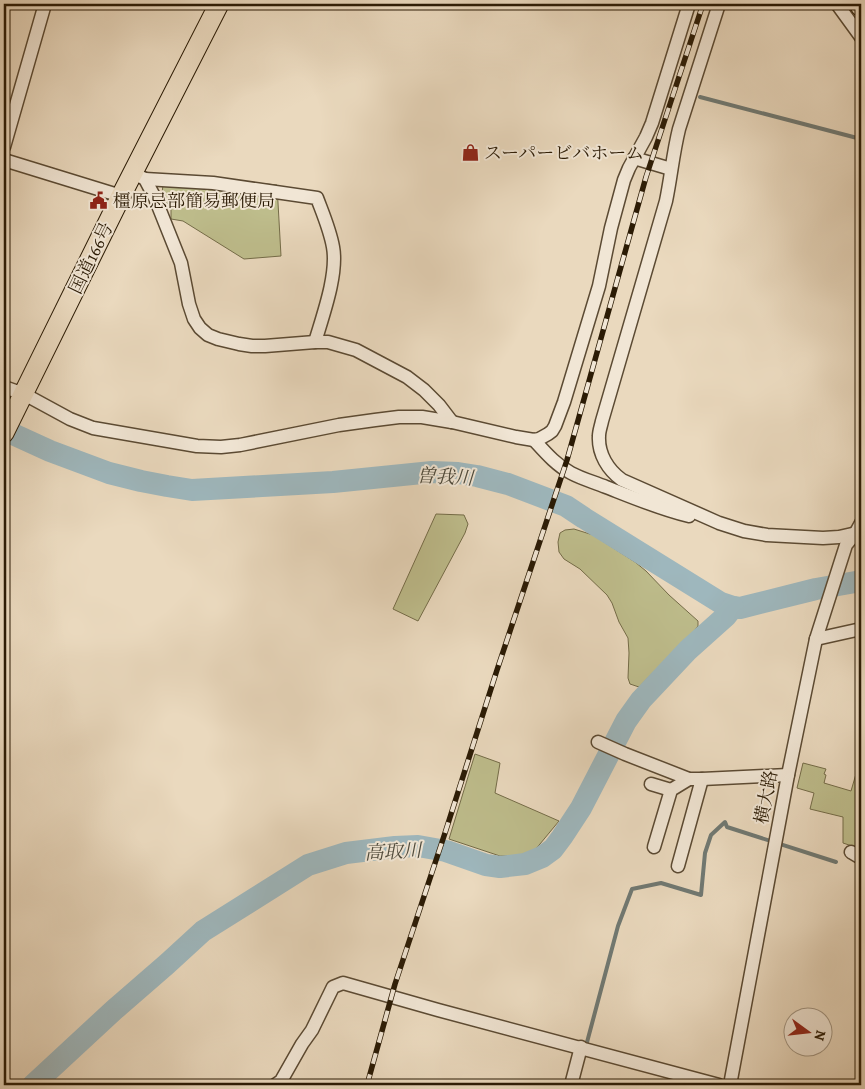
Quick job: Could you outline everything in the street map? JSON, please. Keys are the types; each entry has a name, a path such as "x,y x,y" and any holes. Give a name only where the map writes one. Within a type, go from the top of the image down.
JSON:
{"highway":[{"name":"国道166号","path":"4,433 121,196 139,176 219,4"}],"street":[{"path":"4,147 45,4"},
{"path":"4,387 24,394 93,428 196,446 221,447 240,445 399,417 422,417 452,422 534,440 548,434 555,426 571,382 599,286 611,228 624,180 652,123 689,4"},
{"path":"719,4 679,129 666,201 602,421 599,436 600,452 613,474 622,480 744,531 767,535 822,538 839,537 859,530"},
{"path":"837,4 861,36"},
{"path":"634,158 671,169"},
{"path":"4,160 121,196"},
{"path":"139,176 162,214 181,263 194,319 208,335 252,346 328,342 356,350 407,377 439,404 452,422"},
{"path":"139,176 213,183 317,198 333,246 334,261 333,274 315,342"},
{"path":"534,440 558,464 570,473 583,479 674,513 719,522"},
{"name":"横大路","path":"730,1085 775,841 817,635 846,545 859,530"},
{"path":"817,635 861,629"},
{"path":"598,742 688,779 788,775"},
{"path":"654,847 671,790 688,779"},
{"path":"678,866 702,779"},
{"path":"651,784 671,790"},
{"path":"275,1085 281,1081 312,1030 333,987 342,983 719,1085"},
{"path":"571,1085 581,1048"}],"shaded area":[{"path":"164,176 277,185 281,256 244,259 183,221 171,219 171,204 161,202"},
{"path":"436,514 464,515 468,524 418,621 393,609"},
{"path":"574,529 593,535 635,562 698,621 698,626 695,630 639,687 630,684 628,678 628,638 619,622 612,603 607,595 580,569 564,559 559,552 558,542 560,533 565,530"},
{"path":"475,754 500,763 495,793 559,821 535,850 518,856 500,856 449,839"},
{"path":"803,763 826,769 824,783 851,791 858,767 861,768 861,853 852,846 843,843 843,817 810,809 814,793 797,788"}],"waterway":[{"path":"700,97 861,139"},
{"name":"曽我川","path":"4,430 50,451 109,473 192,490 333,482 432,472 477,476 508,484 566,506 721,603 733,607 740,608 816,589 861,581"},
{"name":"高取川","path":"33,1085 203,931 308,865 346,853 418,846 446,851 486,865 500,867 525,864 542,857 553,849 581,808 626,721 641,700 688,650 726,616 733,607"},
{"path":"586,1046 618,926 632,889 661,883 701,895 705,853 711,835 725,822 727,827 836,862"}],"railway":[{"path":"367,1085 395,984 567,460 646,177 703,4"}],"place":[{"name":"スーパービバホーム","path":"470,153"},
{"name":"橿原忌部簡易郵便局","path":"99,201"}]}
